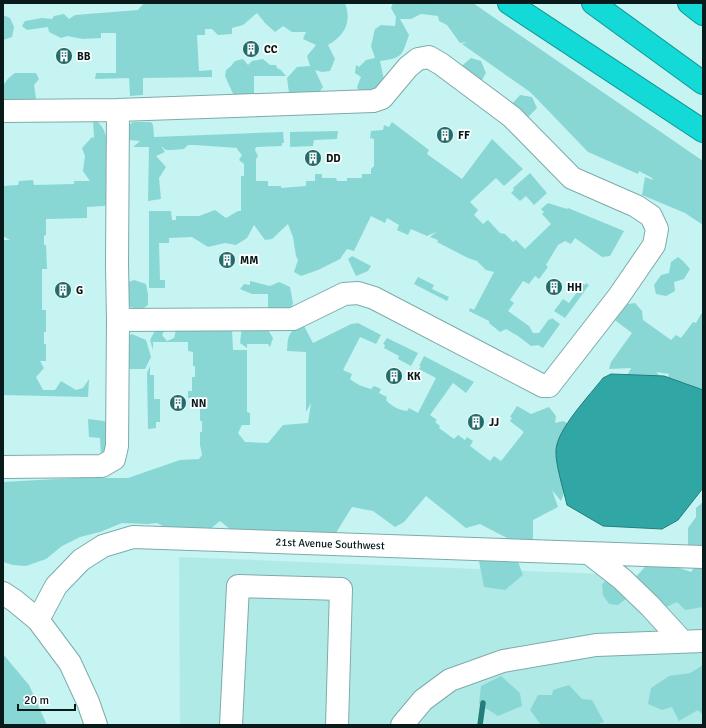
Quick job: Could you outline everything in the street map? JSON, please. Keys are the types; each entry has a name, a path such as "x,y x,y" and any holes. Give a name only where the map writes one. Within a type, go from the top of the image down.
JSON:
{"highway":[{"path":"509,3 703,131"},
{"path":"593,3 703,83"},
{"path":"688,3 703,14"}],"street":[{"path":"3,111 118,110 373,101 382,98 408,67 418,59 429,58 441,64 512,117 572,178 636,206 651,216 657,229 654,245 619,296 549,386 543,386 374,298 358,292 344,294 293,319 118,320"},
{"path":"3,467 102,466 114,459 117,446 118,110"},
{"name":"21st Avenue Southwest","path":"38,620 56,586 81,560 103,546 132,537 703,557"},
{"path":"590,554 692,641"},
{"path":"231,725 238,586 341,589 337,725"},
{"path":"3,593 38,620 70,663 88,702 96,725"},
{"path":"402,725 423,700 450,680 503,661 596,645 692,641"}],"shaded area":[{"path":"144,3 345,3 348,16 346,27 343,32 328,45 335,59 330,71 322,72 315,70 323,87 314,99 289,93 287,78 297,67 310,66 307,56 316,45 303,39 306,32 292,32 283,26 275,32 257,13 243,25 232,28 232,34 218,35 212,29 205,29 205,35 197,35 199,71 212,70 212,77 143,78 143,95 130,96 129,78 95,79 96,73 116,73 116,33 101,33 101,38 83,39 67,36 61,38 49,32 48,27 27,30 22,26 25,21 42,18 52,19 54,16 64,14 69,19 75,15 138,10"},
{"path":"393,3 473,3 703,161 703,225 685,213 642,195 645,177 653,180 652,178 639,171 638,174 588,152 530,92 462,44 468,42 460,43 447,25 439,21 438,16 421,14 411,19 400,19 409,35 403,51 397,57 380,61 385,84 361,96 357,87 361,77 355,73 356,65 359,67 366,60 375,58 371,46 375,29 381,25 395,26 396,17 391,8"},
{"path":"3,15 10,18 14,27 12,37 3,40"},
{"path":"471,58 481,61 486,73 479,85 458,69"},
{"path":"243,59 248,65 252,61 263,59 270,65 276,65 277,68 286,76 254,76 254,94 242,97 234,96 225,76 226,70 235,61"},
{"path":"15,73 36,73 39,79 34,85 36,98 23,115 3,102 5,83"},
{"path":"520,95 532,97 537,108 526,119 510,106"},
{"path":"93,119 102,127 107,140 109,203 104,206 87,207 87,218 46,219 46,235 44,236 44,245 46,245 47,269 42,269 42,310 46,310 46,332 44,332 44,344 46,344 46,361 40,361 44,368 36,377 43,390 55,390 61,381 76,390 83,388 89,379 88,397 3,395 3,240 10,240 3,236 3,186 18,185 19,181 33,180 34,185 74,184 74,181 90,181 83,171 85,156 82,148 92,137 94,138"},
{"path":"133,122 151,122 153,125 154,137 283,132 284,143 282,143 282,146 256,147 255,150 258,156 256,159 256,181 268,181 268,186 281,186 281,188 306,186 306,181 315,181 315,174 322,174 322,178 336,178 337,181 347,181 347,178 362,178 362,174 371,174 371,169 374,166 374,139 370,138 371,131 383,130 384,125 389,127 392,122 429,150 427,154 462,179 492,139 523,169 504,186 496,178 470,202 478,210 474,215 483,224 488,220 500,233 505,234 513,242 516,240 525,249 551,224 542,214 544,212 541,209 548,203 567,209 568,208 624,231 610,256 602,257 575,238 571,244 565,241 558,245 546,265 548,267 539,279 535,276 529,284 523,281 510,300 514,303 508,311 529,326 533,333 539,333 549,319 550,320 552,318 560,324 543,348 538,345 531,346 506,329 500,332 489,323 489,321 469,311 470,308 474,310 494,272 486,270 477,261 468,258 437,242 438,240 430,237 436,232 427,236 411,229 408,235 397,230 399,225 387,218 385,223 371,216 354,251 347,249 340,259 318,270 301,276 294,272 298,260 293,237 288,224 272,239 265,240 254,225 247,238 236,245 225,243 208,247 192,237 169,238 169,243 159,243 160,280 165,280 165,288 149,288 149,211 171,211 172,220 176,220 176,216 199,216 215,210 226,218 238,211 241,211 241,176 244,176 244,164 239,160 242,155 237,149 238,148 188,145 184,149 166,150 161,146 165,152 156,156 166,167 159,178 161,199 148,201 149,147 133,147 140,141 130,140 127,138 129,125"},
{"path":"338,131 337,139 314,140 313,146 290,147 290,132"},
{"path":"530,173 547,193 534,205 526,196 520,201 511,193 514,190 513,188"},
{"path":"352,256 371,266 368,271 356,276 348,259"},
{"path":"678,257 690,269 684,279 674,282 675,291 666,296 656,294 654,285 661,275 669,273 671,262"},
{"path":"418,277 434,285 432,289 449,297 447,301 414,284"},
{"path":"134,280 146,284 148,305 141,310 130,307 125,298 123,284"},
{"path":"250,281 270,286 279,282 290,287 293,303 288,318 268,316 268,294 252,294 240,289 244,284 250,285"},
{"path":"586,283 589,285 565,318 554,311 563,299 569,303 583,284 585,285"},
{"path":"635,303 642,311 643,320 671,340 676,335 681,338 693,322 696,323 701,314 703,314 703,457 667,380 669,374 656,372 661,377 626,378 631,368 609,369 611,362 632,333 612,318 621,305"},
{"path":"358,323 381,335 376,344 360,337 343,370 352,374 350,379 357,384 371,389 374,386 381,389 379,393 387,397 386,400 390,404 401,410 407,411 409,408 418,413 436,378 419,369 424,356 474,382 466,393 453,383 430,415 437,420 435,422 440,426 439,428 454,439 458,435 465,440 467,437 473,441 470,446 490,461 494,456 501,461 524,432 510,421 512,418 510,417 517,406 531,414 549,407 556,416 555,423 563,421 578,429 565,490 561,501 552,490 558,507 533,520 533,543 517,559 523,575 505,590 484,587 479,561 492,545 507,538 480,524 466,528 426,496 404,522 395,527 373,511 352,507 334,536 241,538 220,521 203,535 180,535 157,523 122,523 100,532 80,537 62,546 46,559 26,566 13,565 3,562 3,482 74,478 128,478 180,460 199,459 202,455 200,445 202,421 200,421 200,407 195,407 195,398 188,398 188,391 192,391 192,377 195,377 193,352 188,351 188,342 153,342 153,350 150,340 157,327 165,329 162,335 167,341 174,338 176,330 232,330 233,350 247,350 247,412 250,413 250,425 242,425 238,433 245,442 268,443 283,425 308,423 311,403 306,412 306,352 287,351 290,334 294,329 303,324 313,343 351,324"},
{"path":"242,326 267,328 273,338 270,347 268,344 247,344 247,348 240,343"},
{"path":"132,334 146,340 151,357 145,369 130,369 114,359 115,344"},
{"path":"387,338 418,353 411,366 398,359 399,356 384,348 385,345 383,344"},
{"path":"150,366 150,375 154,375 154,399 160,399 160,422 156,422 156,428 148,429 147,373"},
{"path":"611,374 664,376 703,390 703,488 678,520 662,529 603,526 567,505 556,456 558,442 568,422 603,378"},
{"path":"88,419 104,421 107,424 107,444 102,457 100,438 89,437"},
{"path":"703,502 703,607 685,610 677,602 664,608 628,597 618,605 609,604 603,595 602,584 612,576 632,581 645,567 674,566 691,572 698,563 688,549 688,528 696,517 696,508"},
{"path":"179,557 703,578 703,725 180,725"},
{"path":"3,654 29,685 47,725 3,725"},
{"path":"703,665 703,715 698,710 679,721 672,707 662,710 648,704 651,688 669,676 690,673"},
{"path":"501,676 520,693 522,706 498,716 479,704 481,686"},
{"path":"569,685 582,699 592,700 604,722 595,725 541,725 530,710 538,695 552,695 553,690"}],"waterway":[{"path":"480,725 483,703"}],"place":[{"name":"CC","path":"251,49"},
{"name":"BB","path":"64,56"},
{"name":"FF","path":"445,135"},
{"name":"DD","path":"313,158"},
{"name":"MM","path":"227,260"},
{"name":"HH","path":"554,287"},
{"name":"G","path":"63,290"},
{"name":"KK","path":"394,376"},
{"name":"NN","path":"178,403"},
{"name":"JJ","path":"476,422"}]}
